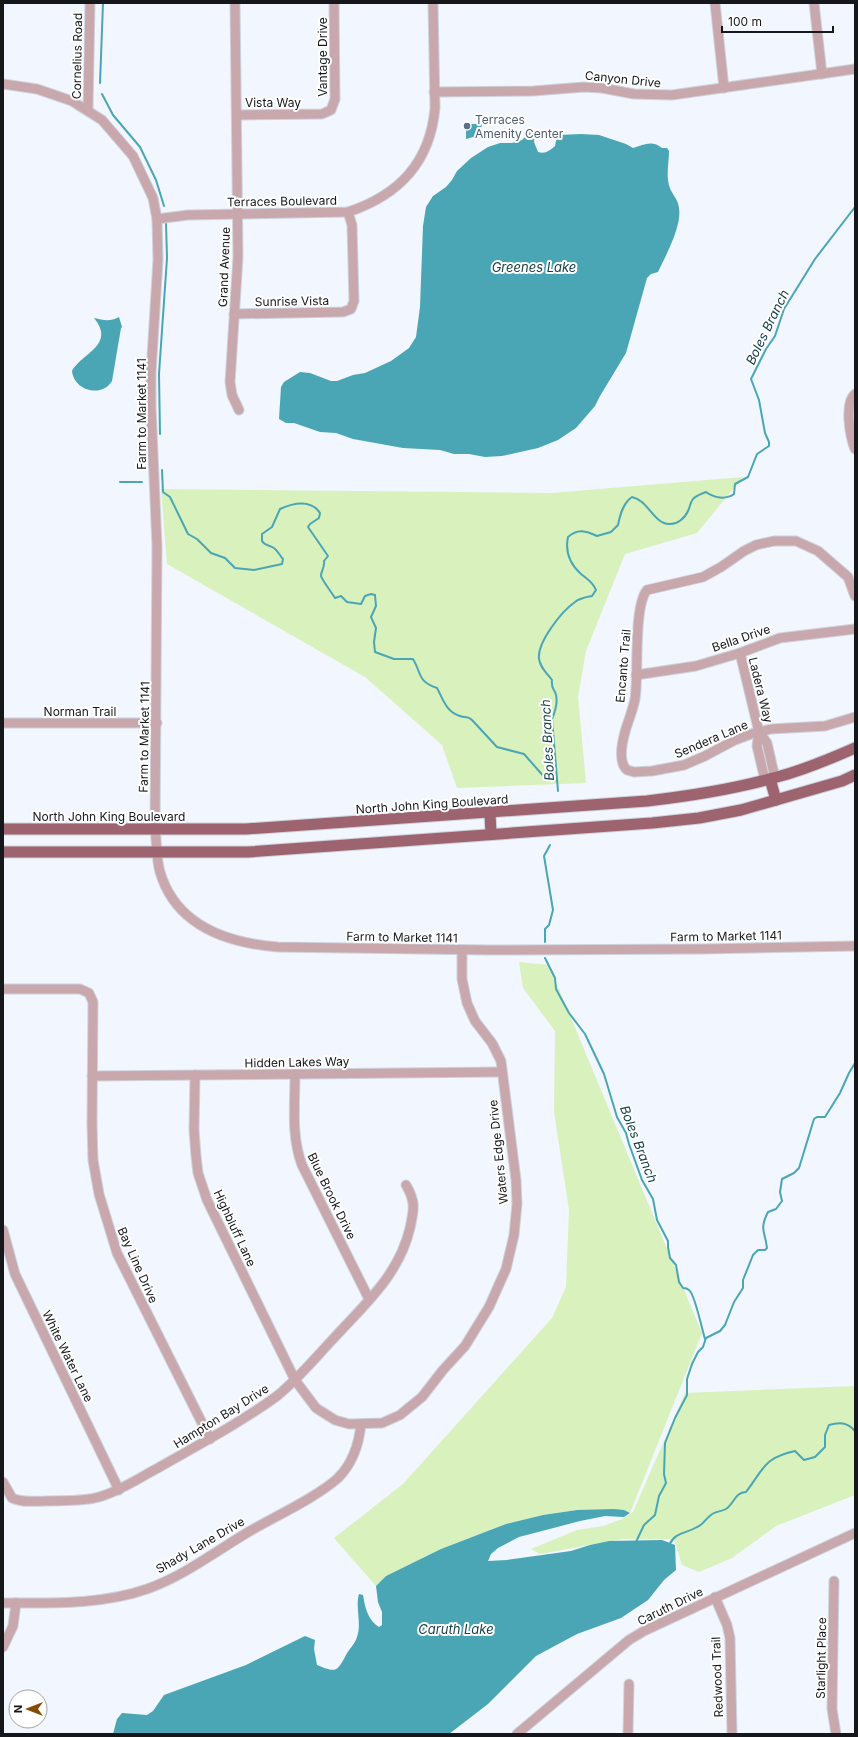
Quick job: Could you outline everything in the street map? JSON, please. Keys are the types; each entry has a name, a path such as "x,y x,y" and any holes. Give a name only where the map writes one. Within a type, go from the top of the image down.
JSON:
{"main road":[{"name":"North John King Boulevard","path":"3,829 246,829 647,801 697,795 770,779 823,762 855,748"},
{"path":"3,852 248,852 652,823 699,818 741,810 842,781 855,775"},
{"path":"770,779 776,800"},
{"path":"490,813 491,834"}],"street":[{"name":"Cornelius Road","path":"88,110 90,3"},
{"name":"Grand Avenue","path":"235,3 238,115 238,257 230,382 232,395 239,410"},
{"name":"Vantage Drive","path":"331,110 335,100 334,3"},
{"name":"Terraces Boulevard","path":"157,219 188,215 348,212 365,206 397,188 410,174 421,157 429,140 433,124 433,3"},
{"path":"716,3 724,88"},
{"path":"814,3 822,74"},
{"name":"Canyon Drive","path":"434,92 533,91 584,87 602,88 634,94 672,95 855,69"},
{"name":"Farm to Market 1141","path":"3,84 37,90 72,101 102,120 133,156 153,198 157,219 158,260 150,407 157,546 156,829 160,872 177,904 195,921 227,938 252,945 278,947 462,950 703,949 855,946"},
{"name":"Vista Way","path":"238,115 322,114 331,110"},
{"name":"Sunrise Vista","path":"234,314 342,312 351,309 354,301 352,225 348,212"},
{"path":"854,395 850,405 850,424 851,436 855,449"},
{"name":"Encanto Trail","path":"625,768 622,758 622,742 635,700 637,643 641,606 644,594 647,590 702,577 756,545 774,541 796,541 818,551 848,577 855,596"},
{"name":"Bella Drive","path":"636,675 696,666 740,653 780,638 855,629"},
{"name":"Ladera Way","path":"740,653 759,732 767,743 770,779"},
{"name":"Sendera Lane","path":"625,768 634,772 684,765 735,740 759,732 783,728 825,726 855,717"},
{"name":"Norman Trail","path":"3,723 157,722"},
{"name":"Waters Edge Drive","path":"295,1380 316,1408 335,1420 349,1424 382,1423 400,1415 422,1397 443,1370 465,1346 489,1307 506,1269 514,1235 517,1204 516,1180 501,1072 501,1061 492,1043 475,1021 467,1003 462,979 462,950"},
{"name":"Bay Line Drive","path":"3,988 80,989 89,993 93,1002 93,1160 99,1194 107,1224 117,1253 210,1439"},
{"name":"Hidden Lakes Way","path":"92,1076 501,1072"},
{"name":"Blue Brook Drive","path":"295,1074 294,1135 296,1150 302,1165 369,1299"},
{"name":"Highbluff Lane","path":"195,1075 194,1130 198,1174 207,1200 295,1380"},
{"name":"Hampton Bay Drive","path":"3,1482 12,1498 22,1502 98,1497 119,1490 210,1439 278,1395 295,1380 388,1278 401,1257 413,1214 413,1197 406,1185"},
{"name":"White Water Lane","path":"3,1230 15,1274 119,1490"},
{"name":"Shady Lane Drive","path":"3,1603 70,1603 110,1599 147,1589 187,1570 338,1478 356,1450 360,1440 362,1424"},
{"name":"Caruth Drive","path":"518,1734 629,1640 654,1626 715,1597 855,1533"},
{"name":"Starlight Place","path":"834,1581 832,1709 836,1734"},
{"name":"Redwood Trail","path":"715,1597 727,1625 730,1638 730,1715 732,1734"},
{"path":"3,1647 13,1626 16,1603"},
{"path":"628,1734 629,1684"}],"green space":[{"path":"743,477 697,533 625,554 586,651 578,697 586,783 457,788 442,745 365,677 167,564 161,489 551,493"},
{"path":"519,962 549,965 702,1333 630,1513 624,1510 577,1510 543,1515 506,1524 441,1549 386,1576 376,1586 334,1538 403,1484 552,1318 566,1287 569,1210 554,1112 555,1031 523,988"},
{"path":"855,1386 855,1495 776,1526 732,1558 699,1572 682,1565 674,1539 623,1539 540,1554 531,1549 577,1530 603,1526 622,1519 633,1512 685,1393"}],"water":[{"path":"470,124 482,124 480,132 473,138 466,139 466,128"},
{"name":"Greenes Lake","path":"532,130 535,131 534,142 538,152 541,153 547,152 555,146 559,135 581,134 599,135 626,144 633,148 652,143 662,148 667,148 669,151 668,181 679,208 676,232 669,249 658,272 651,274 647,278 626,353 595,406 576,428 558,440 538,448 502,456 485,457 469,454 454,454 440,450 403,448 353,439 336,433 320,432 294,423 286,423 279,419 281,387 284,382 300,372 310,373 331,381 337,381 353,375 365,373 391,361 409,348 416,337 420,307 423,226 426,207 433,196 446,187 457,171 471,158 488,147 500,143 512,143 522,140"},
{"path":"119,317 122,327 112,381 102,389 95,391 89,390 78,383 74,378 72,371 99,342 101,335 100,327 94,318 110,320"},
{"name":"Caruth Lake","path":"577,1510 624,1510 630,1513 624,1517 605,1516 580,1521 519,1537 498,1548 491,1554 488,1561 507,1560 571,1551 609,1541 662,1540 675,1545 676,1570 664,1580 648,1600 621,1618 577,1634 536,1656 488,1704 449,1734 113,1734 117,1719 122,1713 147,1715 153,1711 164,1695 246,1665 305,1636 315,1640 314,1649 317,1665 332,1670 338,1668 357,1637 359,1626 359,1594 363,1595 366,1609 372,1621 379,1627 382,1625 382,1612 378,1602 376,1586 386,1576 441,1549 506,1524 543,1515"}],"waterway":[{"path":"100,83 103,3"},
{"path":"102,94 113,115 140,147 156,180 164,206"},
{"name":"Boles Branch","path":"558,791 552,719 557,698 552,687 552,680 541,665 539,652 546,636 564,612 577,601 592,596 596,590 592,583 581,574 571,562 567,547 568,537 579,531 597,536 611,532 618,525 624,506 632,497 642,502 659,520 664,523 672,524 678,522 687,514 691,502 696,496 706,492 713,496 724,498 734,494 735,484 748,477 757,454 769,446 759,400 751,379 766,349 775,336 784,309 815,259 855,207"},
{"path":"160,434 159,374 167,258 166,223"},
{"path":"162,470 163,492 170,497 188,534 197,539 211,553 225,558 235,568 254,570 282,564 283,559 277,551 274,548 264,544 262,541 262,534 272,527 280,509 296,504 307,504 316,509 320,513 319,518 308,527 328,556 324,561 321,576 327,587 335,598 341,596 347,602 361,604 365,596 371,594 375,595 376,606 371,617 376,628 374,642 375,652 394,659 413,659 423,680 437,688 451,711 455,714 471,719 497,747 524,754 546,779 557,781"},
{"path":"120,482 142,482"},
{"name":"Boles Branch","path":"545,942 545,929 549,925 553,910 544,856 550,845"},
{"name":"Boles Branch","path":"545,958 555,978 556,989 569,1013 585,1034 604,1074 617,1117 626,1133 642,1180 653,1199 657,1220 668,1241 670,1258 676,1265 679,1282 683,1288 689,1290 694,1298 705,1339"},
{"path":"636,1542 644,1525 655,1515 659,1496 666,1483 664,1474 665,1443 675,1418 687,1395 687,1379 692,1364 698,1352 703,1347 706,1338 720,1331 725,1325 734,1302 743,1288 743,1280 753,1255 758,1250 765,1250 767,1248 763,1227 768,1212 776,1209 782,1201 780,1192 782,1179 794,1173 799,1168 814,1119 817,1117 825,1117 840,1093 855,1063"},
{"path":"669,1545 678,1535 699,1526 709,1516 729,1507 739,1494 746,1492 765,1466 776,1457 795,1451 804,1460 815,1457 825,1447 825,1435 829,1425 836,1423 846,1424 855,1431"}],"place":[{"name":"Terraces Amenity Center","path":"467,126"}]}
